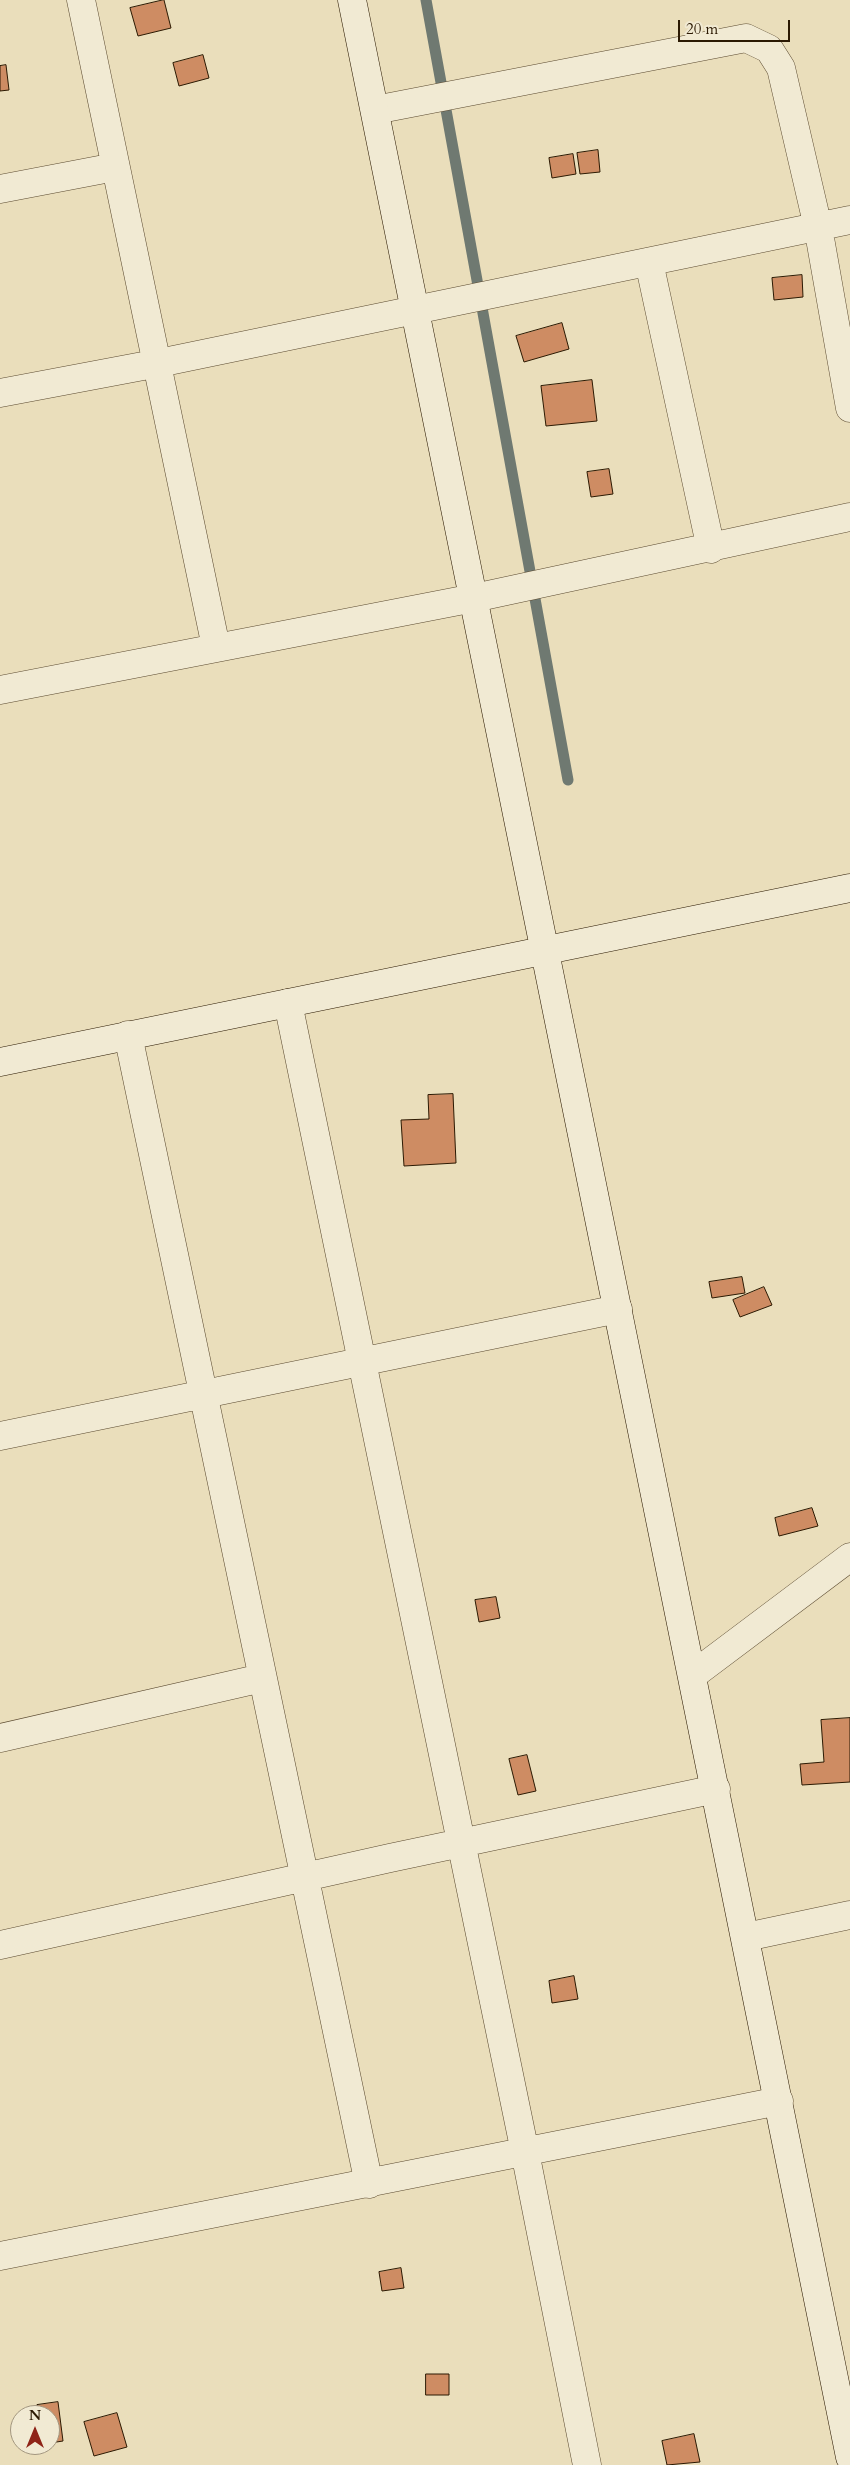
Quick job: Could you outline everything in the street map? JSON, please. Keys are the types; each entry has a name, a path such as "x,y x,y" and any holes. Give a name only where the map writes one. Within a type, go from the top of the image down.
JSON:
{"street":[{"path":"81,0 216,647"},
{"path":"352,0 850,2457"},
{"path":"375,110 746,38 769,49 781,68 818,227 850,408"},
{"path":"0,189 115,167"},
{"path":"0,393 158,363 850,220"},
{"path":"649,262 710,549"},
{"path":"0,690 474,598 710,549 850,517"},
{"path":"0,1062 850,888"},
{"path":"288,1002 525,2152 587,2465"},
{"path":"128,1035 369,2184"},
{"path":"0,1436 618,1309"},
{"path":"692,1675 850,1557"},
{"path":"0,1738 262,1678"},
{"path":"0,1945 716,1789"},
{"path":"746,1937 850,1915"},
{"path":"0,2256 779,2101"}],"building":[{"path":"164,0 171,28 138,36 130,8"},
{"path":"203,55 209,78 179,86 173,63"},
{"path":"6,65 9,90 0,91 0,66"},
{"path":"598,150 600,172 580,174 577,153"},
{"path":"573,154 576,174 552,178 549,158"},
{"path":"802,275 803,297 774,300 772,278"},
{"path":"562,323 569,349 524,362 516,336"},
{"path":"592,380 597,421 546,426 541,386"},
{"path":"609,469 613,494 591,497 587,472"},
{"path":"453,1094 456,1163 404,1166 401,1120 429,1119 428,1095"},
{"path":"742,1277 745,1293 712,1298 709,1282"},
{"path":"764,1287 772,1305 740,1317 733,1300"},
{"path":"812,1508 818,1526 779,1536 775,1518"},
{"path":"496,1597 500,1618 479,1622 475,1600"},
{"path":"850,1718 850,1782 802,1785 800,1764 824,1762 821,1720"},
{"path":"527,1755 536,1791 518,1795 509,1759"},
{"path":"574,1976 578,1999 552,2003 549,1981"},
{"path":"401,2268 404,2288 382,2291 379,2272"},
{"path":"426,2374 449,2374 449,2395 426,2395"},
{"path":"58,2402 58,2405 37,2405"},
{"path":"117,2413 127,2447 94,2456 84,2422"},
{"path":"60,2418 63,2441 60,2441"},
{"path":"694,2434 700,2462 667,2465 662,2441"}],"waterway":[{"path":"426,0 568,780"}]}
